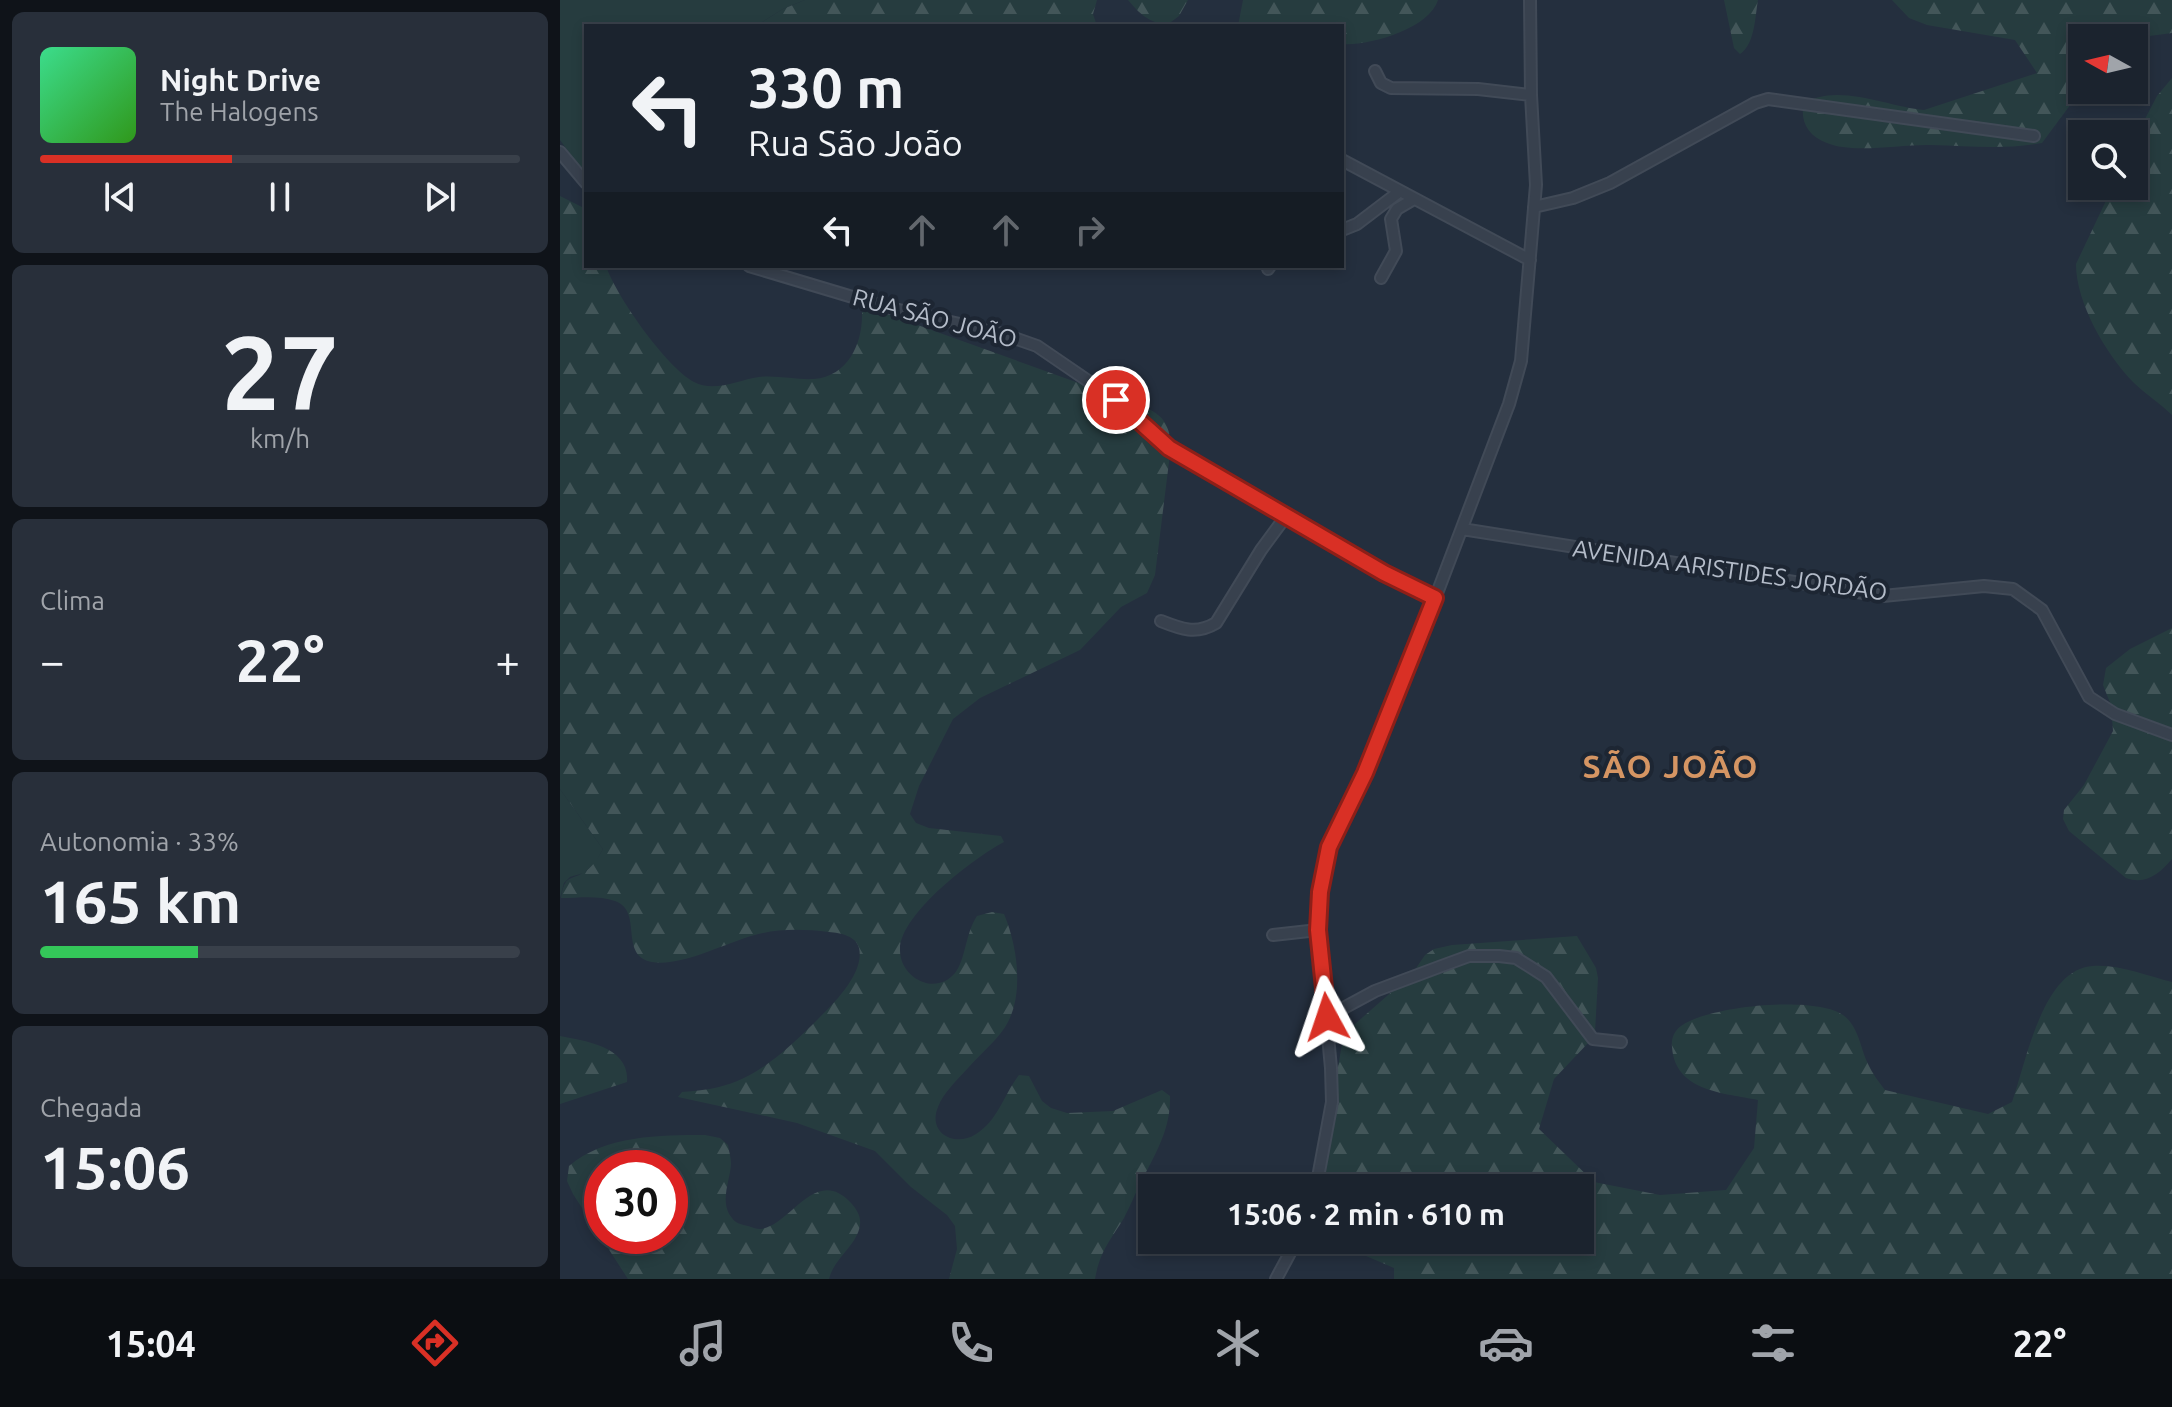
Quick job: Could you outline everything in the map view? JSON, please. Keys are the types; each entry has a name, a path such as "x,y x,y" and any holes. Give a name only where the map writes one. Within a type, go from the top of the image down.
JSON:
{"street":[{"path":"1319,1174 1332,1102 1318,930 1320,892 1329,847 1365,773 1435,598 1509,404 1521,361 1536,185 1530,0"},
{"path":"1375,71 1381,83 1391,88 1478,89 1531,95"},
{"path":"1534,207 1573,198 1610,183 1755,103 1768,99 2034,136"},
{"path":"560,152 584,181"},
{"path":"1344,161 1530,260"},
{"path":"1344,229 1357,224 1399,192"},
{"path":"1381,278 1396,251 1391,224 1393,213 1414,199"},
{"name":"RUA SÃO JOÃO","path":"756,268 886,307 1003,334 1037,346 1116,400 1169,448 1384,573 1435,598"},
{"path":"1161,621 1189,631 1204,630 1216,623 1286,516"},
{"name":"AVENIDA ARISTIDES JORDÃO","path":"1462,529 1883,596 1984,586 2013,589 2042,610 2089,697 2115,714 2172,735"},
{"path":"1273,935 1318,930"},
{"path":"1327,1017 1375,991 1469,956 1499,956 1516,958 1546,977 1593,1039 1621,1042"},
{"path":"1276,1279 1289,1254"}],"green space":[{"path":"560,0 805,0 759,24 584,24 584,173 560,140"},
{"path":"805,0 1097,0 1093,14 1096,24 759,24"},
{"path":"1128,0 1188,0 1179,16 1168,24 1155,22"},
{"path":"1243,0 1438,0 1423,19 1411,27 1382,39 1354,44 1344,44 1344,24 1238,24"},
{"path":"1724,0 1758,0 1749,44 1740,54 1734,48"},
{"path":"1892,0 2172,0 2172,33 2148,36 2148,24 2068,24 2068,104 2071,104 2042,143 2000,147 1919,145 1850,148 1821,140 1811,133 1803,118 1803,105 1815,98 1845,95 1924,110 2037,73 2015,40 1927,25 1909,18"},
{"path":"2172,78 2172,415 2133,382 2103,343 2081,295 2076,264 2106,200 2148,200 2148,120 2144,120 2157,96"},
{"path":"560,196 584,208 584,268 607,268 620,295 656,347 683,374 702,385 718,386 759,377 814,379 826,376 852,356 860,335 862,312 873,309 1138,405 1153,411 1164,421 1171,446 1155,575 1147,593 1121,607 1080,650 980,698 953,719 919,786 910,814 916,823 929,828 1001,836 1004,842 958,873 912,920 903,935 900,949 905,968 929,983 947,980 959,967 977,916 992,912 1004,914 1017,968 1016,996 1008,1022 943,1097 936,1116 940,1131 945,1136 960,1139 984,1129 1019,1075 1029,1076 1042,1101 1051,1108 1067,1113 1113,1111 1162,1090 1170,1096 1162,1138 1145,1174 1138,1174 1138,1189 1103,1253 1095,1279 949,1279 957,1249 955,1226 947,1215 911,1187 875,1151 797,1123 678,1097 682,1092 733,1083 773,1060 832,1005 846,987 857,968 859,948 851,938 838,933 790,930 751,936 689,958 652,962 636,951 624,906 602,898 561,898 566,881 589,869 603,849 560,789"},
{"path":"2172,628 2172,859 2152,877 2133,880 2126,878 2069,831 2063,819 2064,810 2084,785 2113,731 2111,705 2103,685 2106,668 2130,649"},
{"path":"560,789 603,849 596,862 584,873 570,877 564,883 560,898"},
{"path":"1577,936 1596,968 1595,1032 1554,1079 1539,1129 1586,1174 1319,1174 1342,1044 1347,1031 1412,974 1425,955 1434,949"},
{"path":"2093,966 2113,967 2172,982 2172,1279 1394,1279 1394,1268 1362,1254 1594,1254 1594,1182 1660,1195 1726,1190 1754,1148 1758,1100 1704,1088 1682,1073 1675,1062 1672,1041 1676,1030 1695,1019 1737,1008 1787,1004 1829,1009 1843,1015 1853,1025 1865,1058 1885,1090 1988,1114 2012,1102 2039,1020 2061,983 2075,971"},
{"path":"560,1036 614,1053 626,1070 627,1082 560,1104"},
{"path":"705,1135 720,1138 728,1145 731,1164 726,1206 739,1224 758,1229 771,1226 803,1201 826,1190 838,1193 851,1203 860,1219 858,1232 829,1279 628,1279 612,1254 688,1254 688,1150 595,1150 652,1137"},
{"path":"583,1156 584,1211 567,1181 569,1166"}],"district":[{"name":"SÃO JOÃO","path":"1671,766"}],"route":[{"path":"1116,400 1169,448 1384,573 1435,598 1365,773 1329,847 1320,892 1318,930 1327,1017"}]}
